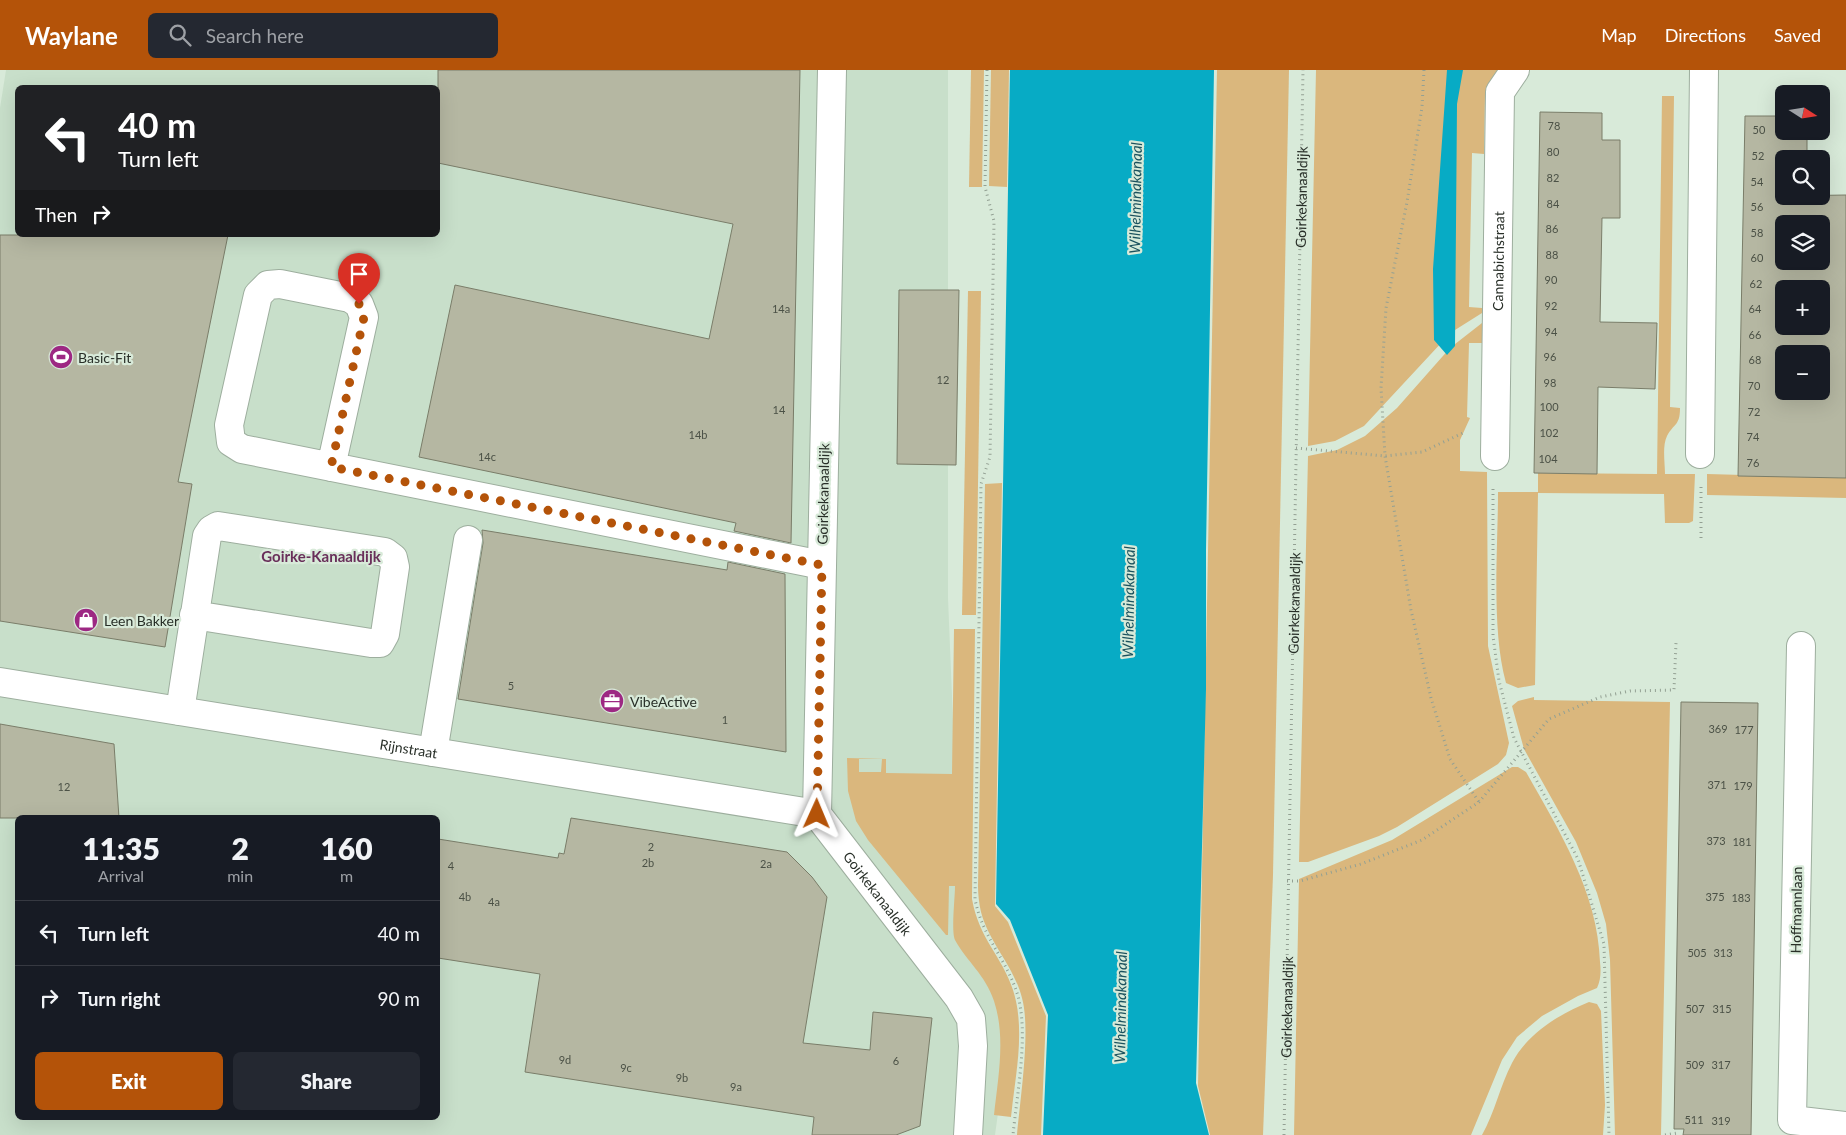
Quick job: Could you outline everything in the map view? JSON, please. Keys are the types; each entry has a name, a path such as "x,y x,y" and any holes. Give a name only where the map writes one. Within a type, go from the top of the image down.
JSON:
{"street":[{"name":"Goirkekanaaldijk","path":"832,70 817,814 959,998 971,1019 973,1046 968,1135"},
{"name":"Cannabichstraat","path":"1495,456 1500,92 1514,70"},
{"path":"1700,454 1704,70"},
{"path":"331,467 364,317 359,304 350,298 280,284 268,285 258,295 229,425 231,442 242,449 331,467 822,565"},
{"path":"180,711 194,615 207,536 211,530 218,526 385,552 393,558 395,567 385,634 380,643 194,615"},
{"path":"433,752 468,540"},
{"name":"Hoffmannlaan","path":"1801,646 1792,1120 1846,1126"},
{"name":"Rijnstraat","path":"0,682 817,814"}],"path":[{"path":"987,70 985,186 994,221 990,457 981,484 974,886 975,899 982,926 1003,961 1016,988 1021,1008 1022,1030 1013,1135"},
{"name":"Goirkekanaaldijk","path":"1284,1135 1286,880 1303,70"},
{"path":"1424,70 1422,107 1407,202 1386,308 1381,388 1385,456 1411,610 1431,698 1450,759 1479,802"},
{"path":"1296,448 1385,456 1422,452 1481,426 1496,425"},
{"path":"1700,454 1701,539"},
{"path":"1495,456 1494,654 1514,738 1578,860 1604,944 1608,1135"},
{"path":"1286,880 1300,881 1361,864 1422,840 1479,802 1549,719 1600,698 1630,691 1674,690 1676,643"},
{"path":"1665,1135 1678,1133"}],"shaded area":[{"path":"6,70 948,70 948,598 962,941 1011,1018 995,1135 0,1135 0,108"},
{"path":"971,70 984,70 982,187 969,187"},
{"path":"991,70 1009,70 1007,187 989,186"},
{"path":"1217,70 1289,70 1273,875 1263,1135 1210,1135 1198,1086"},
{"path":"1316,70 1497,70 1497,80 1485,94 1484,154 1472,153 1469,307 1482,308 1482,313 1455,330 1443,341 1364,426 1335,441 1308,446"},
{"path":"1662,96 1674,96 1670,407 1680,408 1678,421 1665,440 1665,474 1695,474 1693,521 1689,523 1665,523 1664,494 1538,493 1535,685 1518,688 1506,683 1498,638 1496,589 1498,492 1538,492 1538,473 1657,474"},
{"path":"968,291 981,291 976,615 962,615"},
{"path":"1482,323 1482,343 1469,343 1467,417 1470,418 1460,440 1460,471 1487,472 1488,646 1509,743 1506,755 1498,764 1397,827 1379,836 1308,862 1299,862 1308,456 1337,450 1365,436 1397,408 1450,348"},
{"path":"1707,474 1846,478 1846,498 1707,495"},
{"path":"1002,483 995,906 1008,922 1046,1016 1041,1135 1017,1135 1025,1046 1022,998 1013,975 985,923 980,909 978,892 985,484"},
{"path":"954,629 975,629 972,899 980,925 1003,967 1017,1005 1019,1037 1011,1117 994,1115 1000,1058 998,1015 986,983 955,940 953,922 955,886 949,886 948,935 946,935 868,840 856,821 848,791 847,758 886,759 886,773 952,774","holes":["859,759 882,759 881,772 859,772"]},
{"path":"1534,697 1534,700 1670,702 1661,1135 1615,1135 1610,960 1606,924 1597,893 1576,842 1524,749 1512,706 1518,701"},
{"path":"1512,767 1518,767 1526,772 1575,863 1592,911 1598,936 1601,972 1597,988 1542,1016 1517,1037 1502,1060 1471,1135 1294,1135 1299,879 1392,840"},
{"path":"1589,1002 1597,1004 1601,1011 1605,1105 1603,1135 1482,1135 1512,1063 1526,1043 1555,1019"}],"water":[{"name":"Wilhelminakanaal","path":"1010,70 1214,70 1206,550 1206,689 1196,1083 1209,1135 1043,1135 1048,1015 1010,920 996,904"},
{"path":"1447,70 1463,70 1457,104 1455,346 1447,355 1434,340 1433,269"}],"building":[{"path":"438,70 800,70 791,543 734,531 736,523 419,457 455,285 709,339 733,224 440,163 440,85 438,85"},
{"path":"1540,112 1602,113 1602,140 1620,140 1620,218 1602,218 1600,322 1657,323 1655,389 1598,387 1597,474 1534,473"},
{"path":"1745,116 1775,116 1775,140 1807,140 1807,150 1775,150 1775,205 1830,205 1830,195 1846,195 1846,478 1738,476"},
{"path":"0,235 15,235 15,237 228,237 178,482 192,484 165,647 0,621"},
{"path":"899,290 959,290 956,465 897,464"},
{"path":"482,530 727,570 728,562 785,574 786,752 458,699 483,543"},
{"path":"1681,702 1758,703 1751,1135 1683,1135 1684,1129 1674,1129"},
{"path":"0,724 114,744 119,815 15,815 15,818 0,818"},
{"path":"571,818 787,852 812,877 827,897 803,1043 870,1050 873,1012 932,1018 920,1126 896,1135 812,1135 814,1117 525,1072 540,974 440,958 440,839 558,858 559,853 564,854"}],"place":[{"name":"Basic-Fit","path":"61,357"},
{"name":"Leen Bakker","path":"86,620"},
{"name":"VibeActive","path":"612,701"}],"district":[{"name":"Goirke-Kanaaldijk","path":"321,556"}],"route":[{"path":"359,304 364,317 331,467 822,565 817,814"}]}
